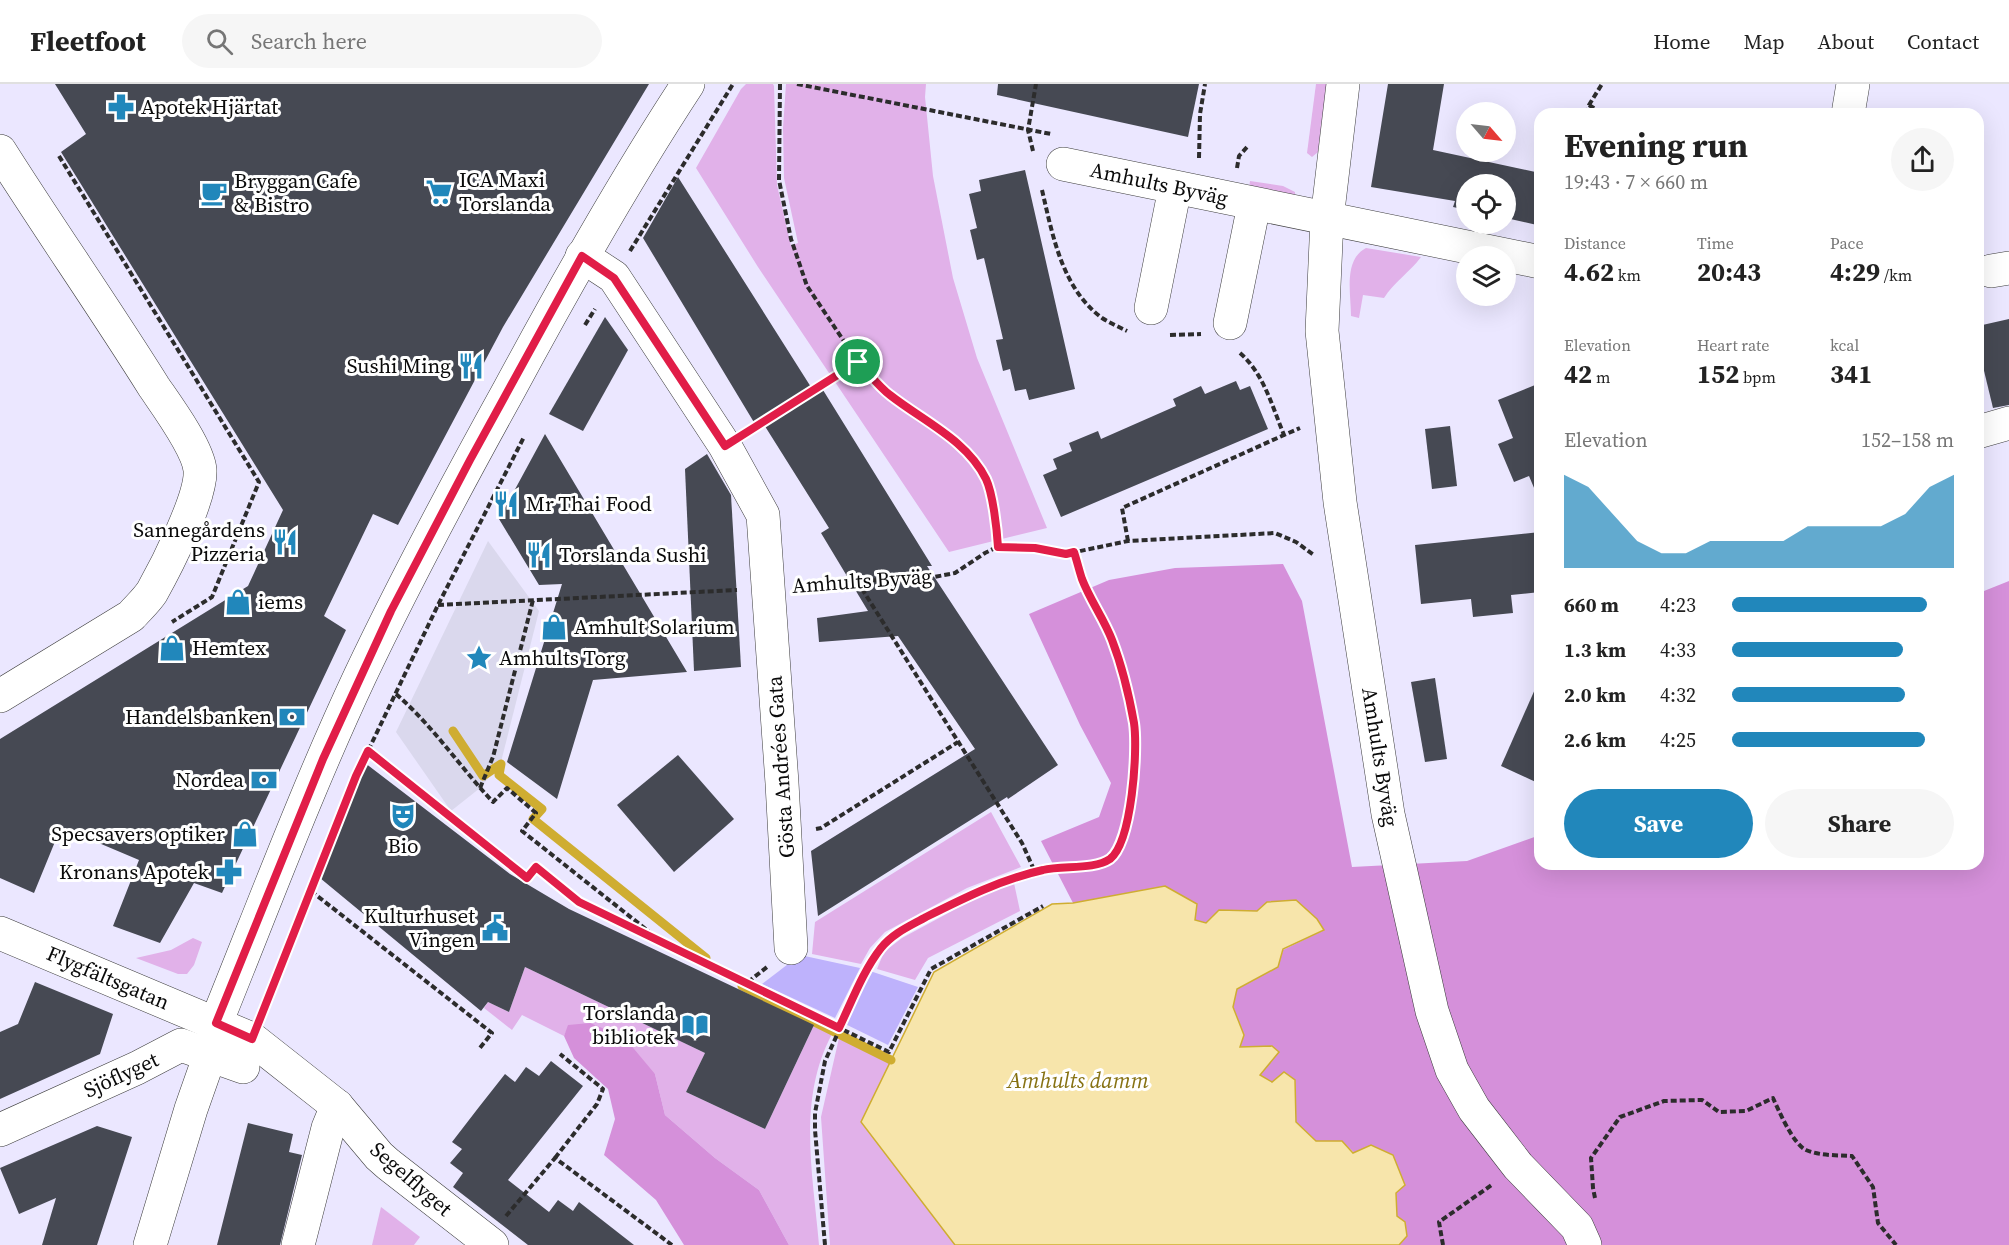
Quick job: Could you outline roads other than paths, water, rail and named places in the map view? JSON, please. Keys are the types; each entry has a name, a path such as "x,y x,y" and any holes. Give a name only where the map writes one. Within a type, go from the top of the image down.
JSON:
{"street":[{"path":"150,1245 191,1109 210,1056 216,1023 327,751 391,611 470,460 582,256 688,84"},
{"name":"Amhults Byväg","path":"1343,84 1327,219 1322,331 1340,502 1388,814 1432,1011 1452,1070 1474,1109 1518,1166 1578,1233"},
{"path":"1849,108 1853,84"},
{"path":"0,151 182,430 200,470 195,501 151,593 141,606 131,616 0,696"},
{"name":"Amhults Byväg","path":"1063,164 1327,219"},
{"path":"1151,308 1175,188"},
{"name":"Amhults Byväg","path":"1230,323 1254,205"},
{"path":"1327,219 1534,261"},
{"name":"Gösta Andrées Gata","path":"582,256 614,278 725,446 763,515 791,948"},
{"path":"1984,430 2009,423"},
{"name":"Flygfältsgatan","path":"0,933 216,1023"},
{"name":"Segelflyget","path":"216,1023 247,1053 338,1106 379,1156 489,1243"},
{"name":"Sjöflyget","path":"0,1130 181,1045 210,1056 247,1053"},
{"path":"298,1245 328,1128 338,1106"}],"water":[{"name":"Amhults damm","path":"1165,886 1197,904 1195,920 1206,923 1219,910 1257,911 1267,902 1296,900 1317,919 1324,930 1283,949 1278,967 1237,989 1233,1007 1244,1035 1240,1047 1272,1046 1279,1052 1260,1075 1272,1082 1284,1072 1295,1080 1296,1122 1316,1141 1342,1141 1353,1153 1371,1145 1393,1155 1405,1185 1396,1193 1397,1216 1405,1222 1407,1236 1399,1245 955,1245 861,1122 934,972 1052,904 1073,903"}],"waterway":[{"path":"453,731 483,776 501,764 499,775 542,809 533,819 706,958"},
{"path":"742,986 891,1060"}],"place":[{"name":"Apotek Hjärtat","path":"121,107"},
{"name":"ICA Maxi Torslanda","path":"439,192"},
{"name":"Bryggan Cafe & Bistro","path":"214,193"},
{"name":"Sushi Ming","path":"471,366"},
{"name":"Mr Thai Food","path":"506,504"},
{"name":"Sannegårdens Pizzeria","path":"285,542"},
{"name":"Torslanda Sushi","path":"539,555"},
{"name":"iems","path":"238,602"},
{"name":"Amhult Solarium","path":"554,627"},
{"name":"Hemtex","path":"172,648"},
{"name":"Amhults Torg","path":"479,658"},
{"name":"Handelsbanken","path":"292,717"},
{"name":"Nordea","path":"264,780"},
{"name":"Bio","path":"403,816"},
{"name":"Specsavers optiker","path":"245,834"},
{"name":"Kronans Apotek","path":"229,872"},
{"name":"Kulturhuset Vingen","path":"495,928"},
{"name":"Torslanda bibliotek","path":"695,1025"}]}
